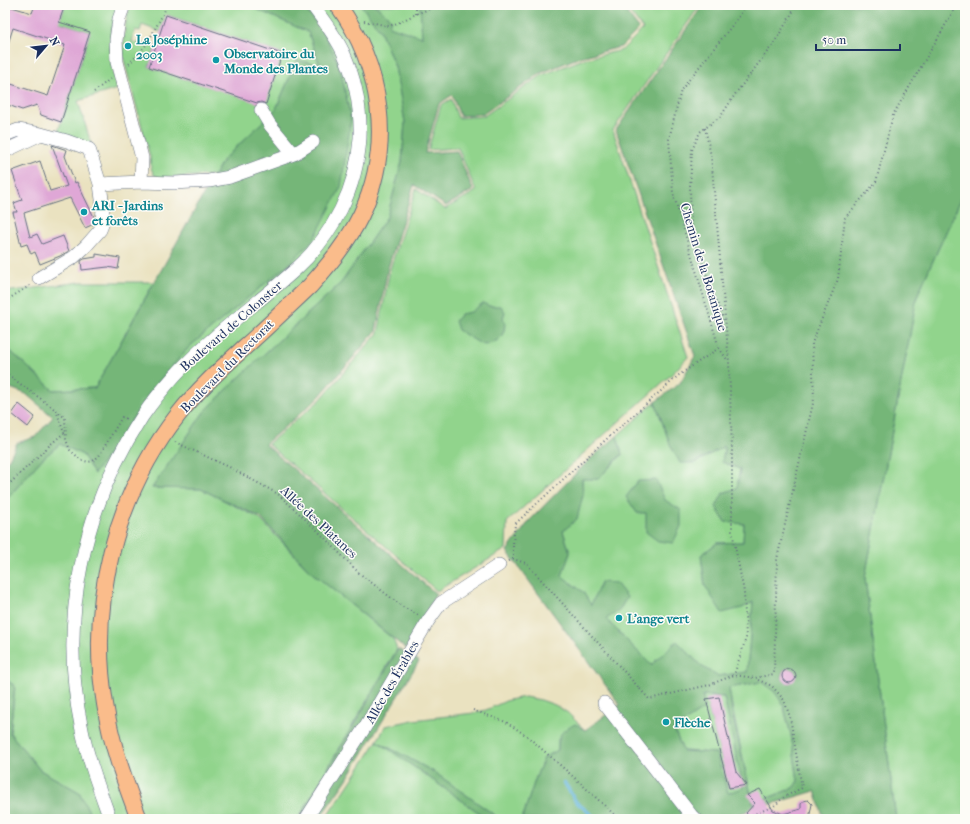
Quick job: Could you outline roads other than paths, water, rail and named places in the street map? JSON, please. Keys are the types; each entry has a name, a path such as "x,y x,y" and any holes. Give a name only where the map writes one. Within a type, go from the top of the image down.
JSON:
{"main road":[{"name":"Boulevard du Rectorat","path":"139,819 127,787 110,729 101,674 101,616 105,581 112,551 122,516 134,487 177,415 216,373 310,286 334,259 361,214 374,179 378,160 380,120 378,99 366,56 356,35 338,5"}],"street":[{"path":"124,5 116,40 117,62 142,158 141,182"},
{"name":"Boulevard de Colonster","path":"110,819 99,789 87,748 77,703 73,647 76,592 81,565 100,498 126,445 142,418 157,397 200,350 308,257 334,223 349,191 359,148 359,107 355,88 344,53 329,28 312,5"},
{"path":"261,110 270,125 294,154"},
{"path":"5,135 18,130 42,134 89,149 100,184 102,207 102,225 100,230 74,257 39,278"},
{"path":"5,151 42,134"},
{"path":"100,184 141,182 174,183 209,181 230,177 294,154 313,142"},
{"name":"Allée des Érables","path":"306,819 365,727 428,621 441,603 499,565"},
{"path":"604,703 695,819"}],"waterway":[{"path":"564,782 576,802 597,819"}],"place":[{"name":"La Joséphine 2003","path":"128,46"},
{"name":"Observatoire du Monde des Plantes","path":"216,60"},
{"name":"ARI - Jardins et forêts","path":"84,212"},
{"name":"L’ange vert","path":"619,618"},
{"name":"Flèche","path":"666,722"}]}
